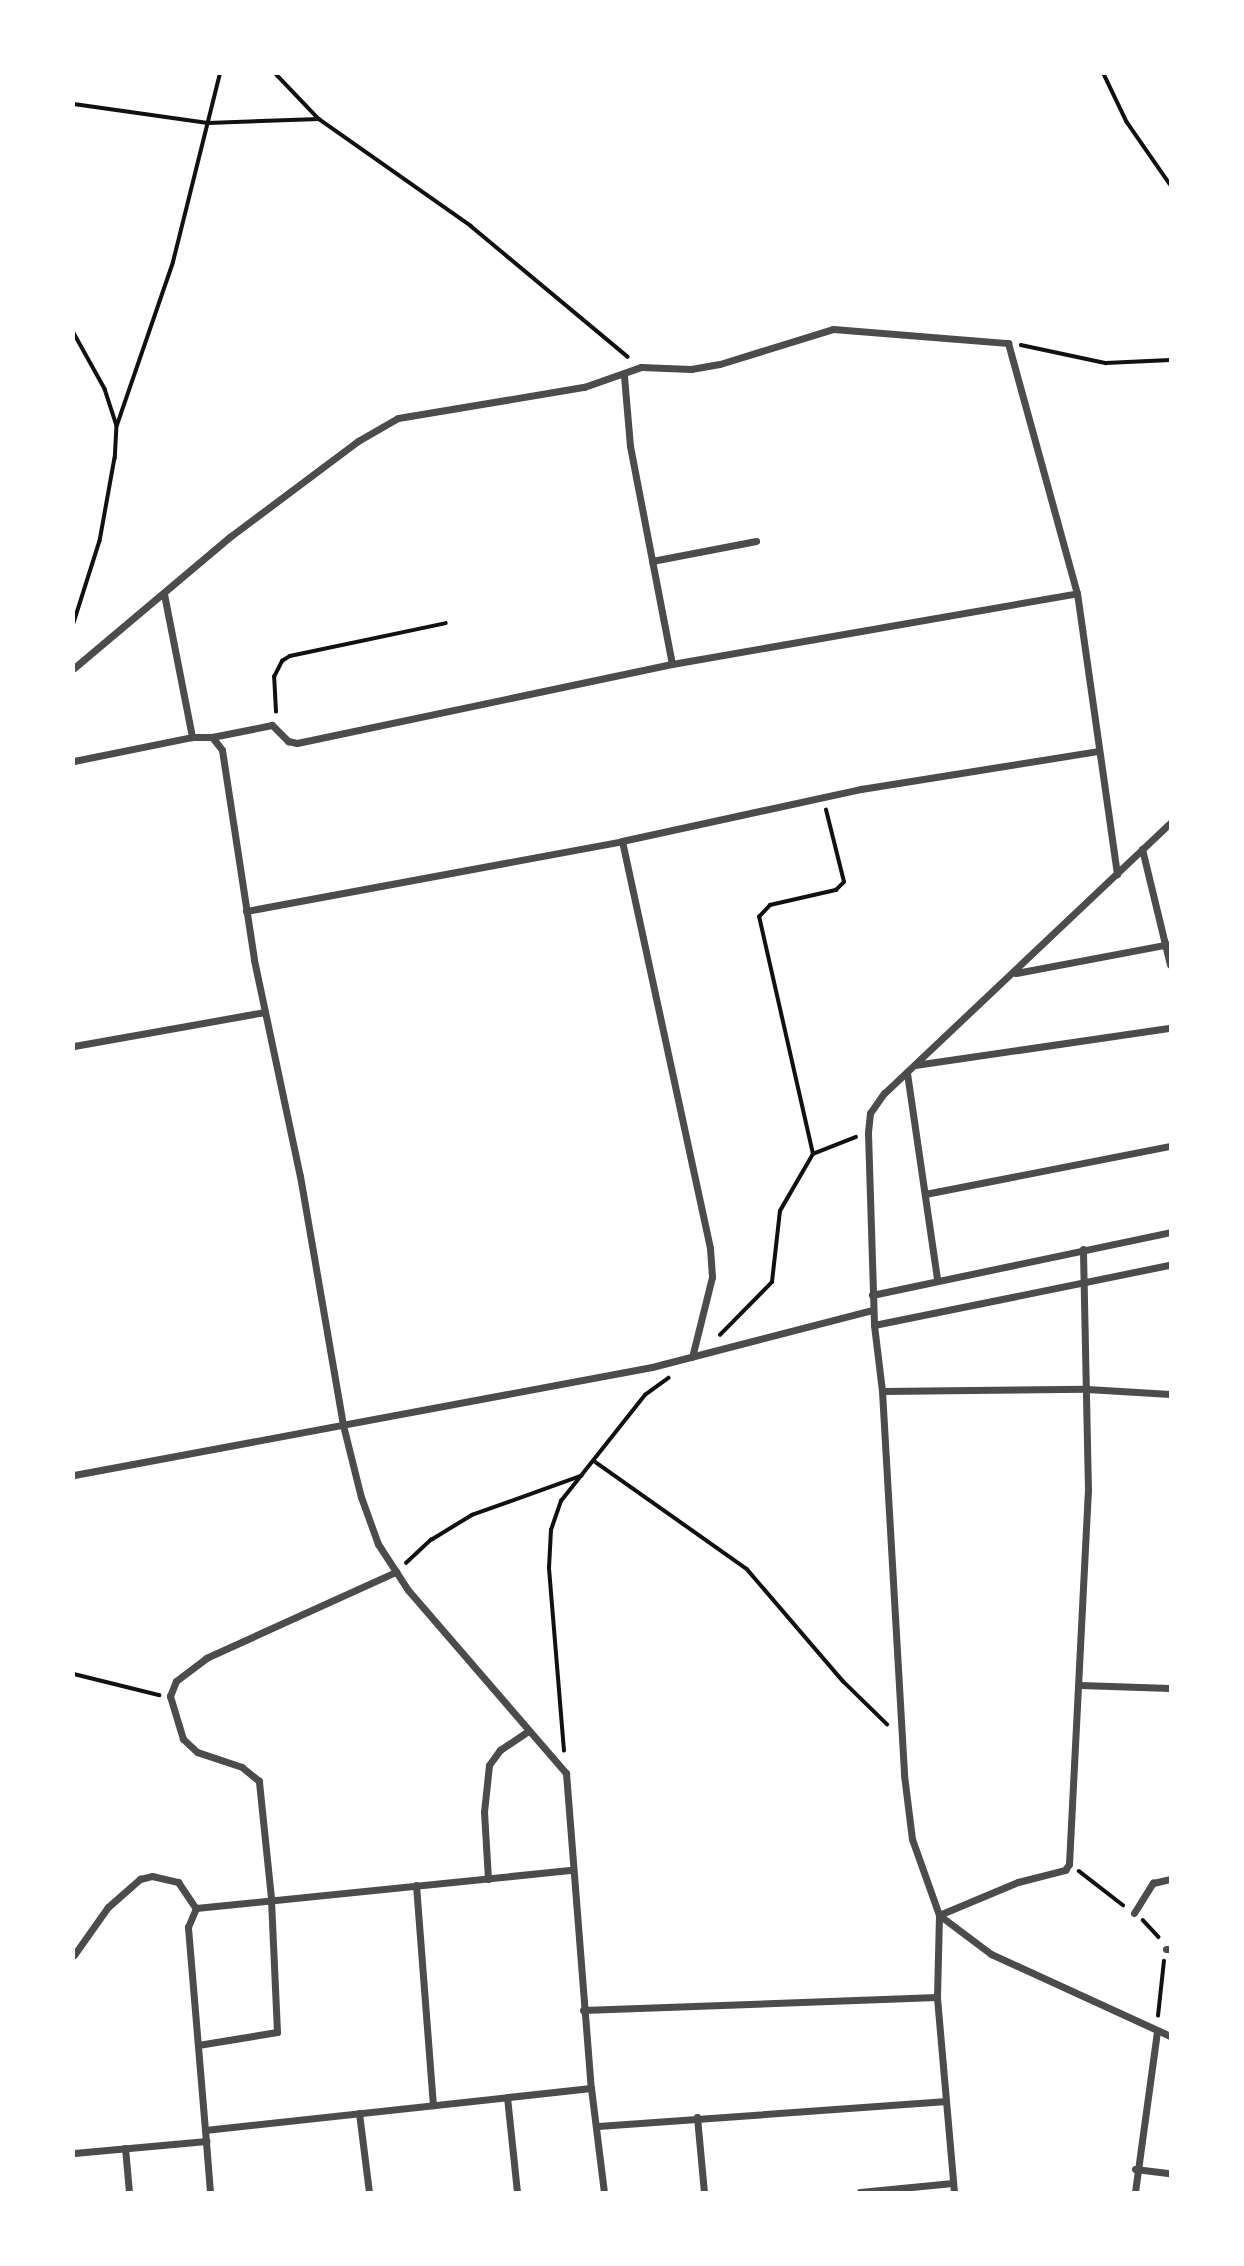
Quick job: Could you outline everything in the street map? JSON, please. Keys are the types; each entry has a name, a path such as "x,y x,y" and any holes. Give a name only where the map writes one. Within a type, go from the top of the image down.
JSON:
{"street":[{"path":"74,668 231,536 379,426 416,414 544,395 624,376 641,367 691,369 720,364 833,329 1008,343 1077,593 1117,874"},
{"path":"624,376 630,446 672,664"},
{"path":"652,561 757,541"},
{"path":"74,761 192,737 212,737 276,726 288,741 297,743 672,664 1077,593"},
{"path":"164,594 192,737"},
{"path":"212,737 222,750 246,911 300,1176 343,1426 361,1497 378,1544 396,1572 566,1773 583,2010 604,2193"},
{"path":"246,911 622,841 822,798 1100,751"},
{"path":"954,2193 943,2101 937,1997 940,1914 912,1839 902,1731 882,1391 872,1295 868,1133 870,1113 906,1073 1015,974 1171,823"},
{"path":"622,841 710,1248 712,1277 692,1357"},
{"path":"1142,849 1169,944 1171,965"},
{"path":"1015,974 1169,944"},
{"path":"74,1046 265,1012"},
{"path":"915,1066 1171,1028"},
{"path":"906,1073 937,1278"},
{"path":"925,1194 1171,1146"},
{"path":"872,1295 937,1278 1171,1232"},
{"path":"940,1914 1018,1882 1059,1872 1069,1864 1088,1491 1083,1250"},
{"path":"874,1325 1171,1265"},
{"path":"74,1475 343,1426 692,1357 873,1310"},
{"path":"882,1391 1087,1389 1171,1394"},
{"path":"198,2045 276,2032 271,1898 259,1781 242,1767 197,1752 183,1739 170,1696 176,1681 206,1658 396,1572"},
{"path":"1080,1685 1171,1688"},
{"path":"488,1879 484,1812 489,1765 500,1750 528,1731"},
{"path":"195,1909 271,1898 572,1870"},
{"path":"74,1955 108,1907 140,1880 152,1876 178,1882 195,1909"},
{"path":"1134,1913 1153,1882 1171,1879"},
{"path":"416,1885 433,2105"},
{"path":"195,1909 188,1927 210,2193"},
{"path":"940,1914 991,1954 1171,2036"},
{"path":"583,2010 937,1997"},
{"path":"1135,2193 1135,2169 1157,2031"},
{"path":"205,2130 591,2088"},
{"path":"507,2097 517,2193"},
{"path":"598,2126 943,2101"},
{"path":"359,2113 369,2193"},
{"path":"696,2117 704,2193"},
{"path":"74,2153 206,2141"},
{"path":"125,2148 129,2193"},
{"path":"1135,2169 1171,2173"},
{"path":"860,2193 953,2183"}],"path":[{"path":"74,623 102,529 117,425 173,262 220,74"},
{"path":"276,74 319,119 471,226 641,367"},
{"path":"1104,74 1127,122 1171,184"},
{"path":"74,104 208,123 319,119"},
{"path":"74,333 105,389 117,425"},
{"path":"1008,343 1106,363 1171,360"},
{"path":"276,726 274,677 282,661 446,623"},
{"path":"813,1154 759,917 770,905 836,890 844,882 822,798"},
{"path":"718,1337 772,1282 780,1211 813,1154 868,1133"},
{"path":"566,1773 549,1567 551,1530 561,1502 645,1395 692,1357"},
{"path":"594,1461 747,1569 873,1713 902,1731"},
{"path":"396,1572 431,1540 472,1515 582,1476"},
{"path":"74,1674 138,1693 170,1696"},
{"path":"1069,1864 1155,1931 1168,1949 1157,2031"}]}
